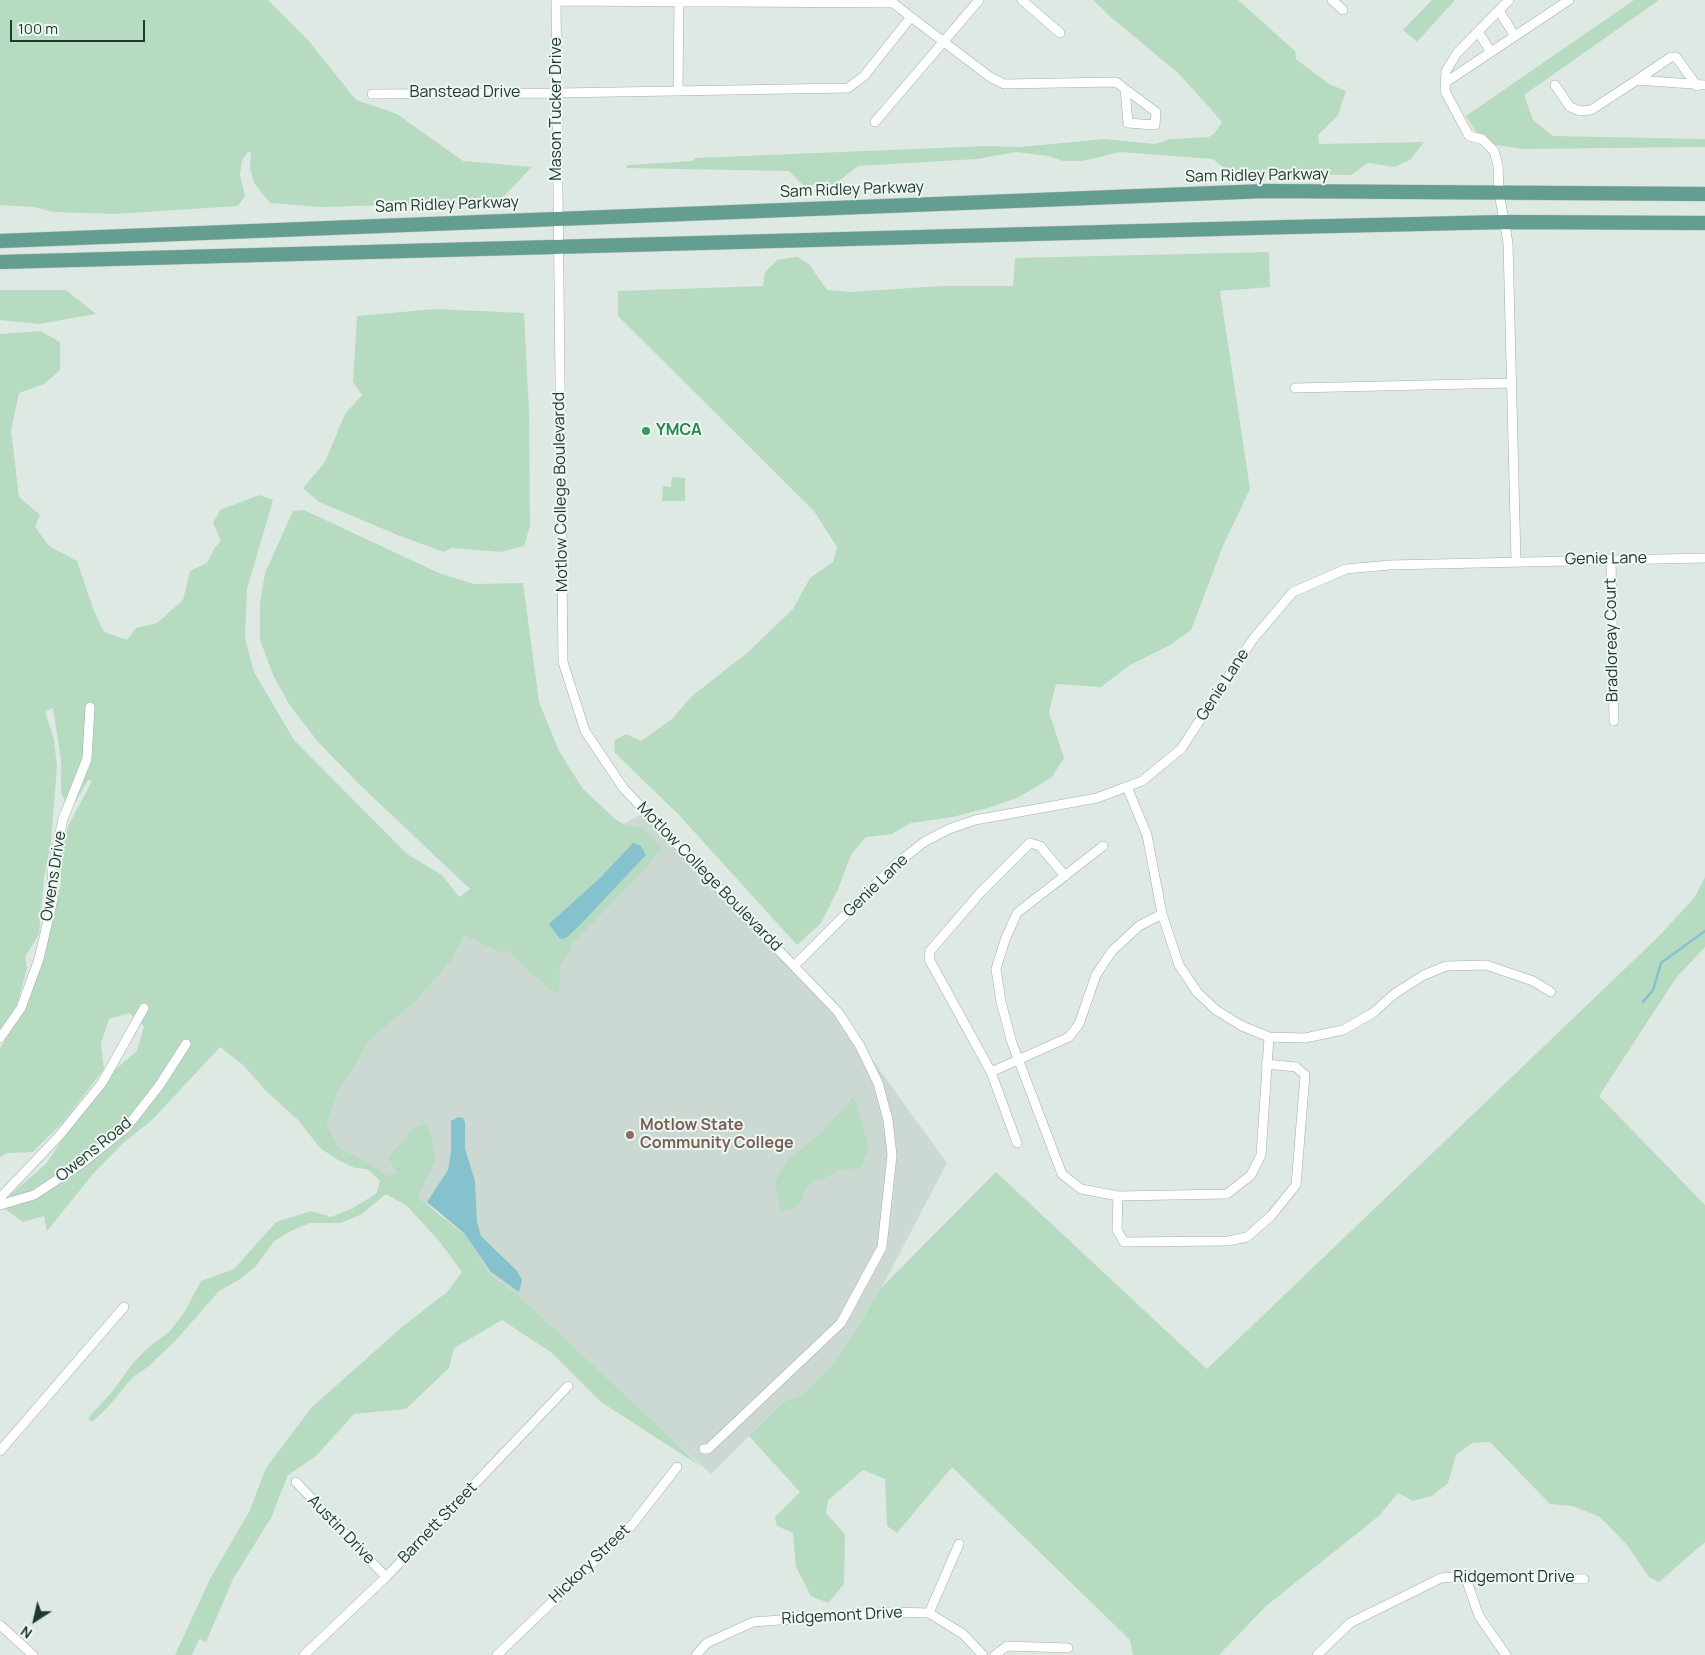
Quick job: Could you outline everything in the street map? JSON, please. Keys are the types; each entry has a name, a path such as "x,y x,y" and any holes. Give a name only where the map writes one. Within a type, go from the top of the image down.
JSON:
{"main road":[{"name":"Sam Ridley Parkway","path":"0,241 1266,192 1705,194"},
{"path":"0,262 1506,222 1705,223"}],"street":[{"path":"875,122 942,41 979,0"},
{"path":"1022,0 1060,33"},
{"path":"1332,0 1343,10"},
{"path":"1509,0 1457,53 1446,70 1445,92 1469,136 1482,139 1494,151 1498,165 1500,193 1506,222 1516,562"},
{"path":"1446,82 1570,0"},
{"path":"556,1 893,3 990,77 1004,84 1116,82 1156,112 1155,125 1128,123 1125,89"},
{"name":"Mason Tucker Drive","path":"556,1 558,218"},
{"path":"678,91 679,1"},
{"path":"1498,11 1515,36"},
{"name":"Banstead Drive","path":"372,94 848,88 864,76 911,17"},
{"path":"1478,32 1491,52"},
{"path":"1554,85 1570,107 1580,111 1591,110 1671,57 1676,57 1701,86"},
{"path":"1638,80 1701,86"},
{"name":"Motlow College Boulevardd","path":"558,218 563,662 585,731 624,789 838,1012 860,1046 878,1084 888,1120 892,1155 882,1247 841,1323 708,1449 704,1449"},
{"path":"1295,388 1511,383"},
{"name":"Genie Lane","path":"794,966 895,865 924,842 975,820 1097,798 1142,782 1181,749 1253,639 1293,592 1346,569 1390,565 1705,558"},
{"name":"Bradloreay Court","path":"1611,559 1614,721"},
{"name":"Owens Drive","path":"0,1038 21,1008 39,959 53,900 52,869 63,820 87,759 90,707"},
{"path":"1128,787 1147,835 1162,914 1179,965 1197,992 1216,1010 1242,1026 1269,1037 1305,1038 1343,1030 1373,1013 1394,994 1424,975 1446,966 1486,965 1533,981 1551,992"},
{"path":"1018,1143 991,1072 929,959 930,951 980,893 1030,843 1040,846 1065,876"},
{"path":"1103,846 1017,914 1004,940 996,969 1001,1002 1018,1059 1062,1174 1081,1189 1118,1196 1227,1194 1251,1175 1261,1155 1269,1037"},
{"path":"991,1072 1069,1037 1079,1024 1096,975 1112,951 1139,926 1162,914"},
{"path":"0,1198 59,1136 102,1083 144,1008"},
{"name":"Owens Road","path":"0,1205 41,1191 81,1164 126,1128 159,1086 186,1044"},
{"path":"1118,1196 1117,1230 1124,1242 1228,1241 1247,1237 1271,1216 1296,1184 1305,1075 1296,1067 1266,1064"},
{"path":"0,1451 124,1307"},
{"name":"Barnett Street","path":"304,1655 386,1577 568,1386"},
{"name":"Hickory Street","path":"496,1655 632,1525 677,1467"},
{"name":"Austin Drive","path":"296,1482 386,1577"},
{"path":"959,1544 929,1613 963,1634 983,1655"},
{"path":"1465,1576 1479,1616 1505,1655"},
{"name":"Ridgemont Drive","path":"1317,1655 1350,1623 1441,1578 1465,1576 1584,1579"},
{"name":"Ridgemont Drive","path":"696,1655 707,1643 753,1622 890,1612 929,1613"},
{"path":"0,1624 33,1655"},
{"path":"995,1655 1007,1646 1068,1648"}],"shaded area":[{"name":"Motlow State Community College","path":"646,812 838,1012 947,1163 882,1287 835,1362 802,1395 783,1402 711,1474 634,1406 518,1295 489,1273 467,1237 436,1210 368,1162 338,1147 327,1124 338,1092 371,1039 416,1001 451,961 464,935 616,828"}],"green space":[{"path":"0,0 268,0 308,40 356,100 397,114 463,161 532,167 501,199 456,203 321,207 270,203 254,183 250,168 251,153 248,152 242,160 240,175 245,196 238,206 114,214 53,212 34,207 0,205"},
{"path":"1093,0 1238,0 1295,51 1296,59 1329,84 1346,91 1338,115 1318,135 1319,144 1424,142 1411,159 1395,167 1368,163 1351,175 1230,173 1213,159 1120,152 1083,161 1063,161 1048,156 1016,152 977,159 858,166 835,184 803,185 789,171 626,168 628,165 693,161 695,158 987,146 1021,147 1104,139 1155,144 1170,139 1209,137 1214,134 1222,122 1209,107 1178,73"},
{"path":"1432,0 1455,0 1417,42 1403,30"},
{"path":"1634,0 1659,0 1524,95 1533,120 1553,136 1705,139 1705,147 1523,149 1483,143 1466,116"},
{"path":"1269,252 1270,287 1220,291 1250,489 1223,546 1191,630 1170,645 1130,665 1101,687 1056,684 1049,712 1064,758 1052,777 1019,797 988,808 953,817 911,823 892,834 866,837 851,855 838,889 821,923 797,945 679,815 615,753 614,741 626,734 641,741 672,719 691,697 748,652 793,609 810,578 833,562 837,547 814,511 618,316 618,291 763,286 765,272 777,260 797,257 809,264 827,290 851,292 941,286 1013,286 1015,258"},
{"path":"0,290 66,290 96,314 39,324 0,320"},
{"path":"435,309 524,313 529,411 530,526 524,546 501,552 451,548 444,552 319,502 303,488 325,462 345,414 362,395 353,382 357,316"},
{"path":"40,331 60,342 60,370 44,384 19,393 11,430 19,497 40,515 35,527 49,546 77,561 94,611 104,632 127,640 136,628 157,623 183,600 190,571 207,563 215,547 221,541 213,523 220,510 259,495 273,500 247,589 245,638 254,672 294,740 407,854 442,875 459,897 470,889 360,785 318,742 289,704 273,675 260,640 260,603 265,573 293,511 304,510 439,573 474,584 523,583 539,702 559,751 583,789 615,819 627,826 644,828 662,848 647,867 571,945 569,952 560,964 559,994 548,988 508,951 500,952 464,935 451,961 416,1001 371,1039 338,1092 327,1124 338,1147 368,1162 388,1176 397,1173 388,1157 414,1128 426,1123 432,1139 435,1161 418,1197 467,1237 489,1273 518,1295 700,1466 601,1402 552,1353 502,1320 454,1348 449,1368 406,1409 354,1414 316,1456 288,1475 271,1518 233,1579 206,1642 199,1639 192,1655 175,1655 210,1579 249,1512 266,1468 312,1407 402,1327 447,1292 462,1272 439,1241 407,1206 386,1194 362,1214 341,1223 310,1223 274,1241 256,1266 239,1280 219,1291 177,1339 149,1366 132,1378 107,1408 92,1422 88,1418 112,1392 133,1363 149,1347 169,1332 184,1313 201,1281 234,1269 276,1222 311,1211 331,1217 351,1209 376,1194 380,1181 367,1169 355,1168 320,1148 298,1120 267,1092 243,1065 220,1047 152,1120 122,1144 93,1174 47,1231 44,1216 23,1222 5,1209 10,1195 47,1163 69,1129 117,1068 137,1051 144,1026 129,1013 109,1019 101,1043 104,1069 64,1121 33,1152 7,1153 0,1157 0,1048 24,1008 56,905 61,883 60,852 69,824 92,781 88,780 70,812 61,793 61,761 53,708 45,712 54,739 57,766 51,843 44,878 39,934 25,957 27,969 16,1008 0,1032 0,334"},
{"path":"672,477 685,478 685,501 662,501 663,486 671,487"},
{"path":"1705,877 1705,947 1676,978 1599,1096 1705,1205 1705,1542 1659,1582 1649,1577 1627,1545 1600,1517 1573,1506 1550,1504 1490,1442 1472,1443 1456,1455 1448,1483 1432,1496 1413,1501 1398,1493 1379,1516 1266,1606 1219,1655 1133,1655 1130,1640 952,1467 897,1533 887,1526 885,1479 863,1470 828,1500 826,1513 845,1534 844,1584 828,1603 811,1596 796,1567 793,1533 777,1526 775,1517 800,1492 749,1436 783,1402 802,1395 835,1362 882,1287 996,1172 1207,1369 1658,937 1695,897"},
{"path":"854,1096 869,1148 861,1168 839,1170 823,1179 813,1181 804,1192 801,1202 791,1210 781,1210 776,1194 776,1180 790,1158 818,1136"}],"water":[{"path":"633,843 641,846 646,855 579,926 566,938 560,939 549,924 601,877"},
{"path":"458,1117 463,1118 465,1122 465,1149 475,1181 477,1222 481,1236 517,1271 522,1280 519,1292 491,1272 464,1233 427,1202 448,1170 451,1152 451,1121"}],"waterway":[{"path":"1643,1002 1653,990 1661,963 1705,931"}],"place":[{"name":"YMCA","path":"646,431"},
{"name":"Motlow State Community College","path":"630,1135"}]}
